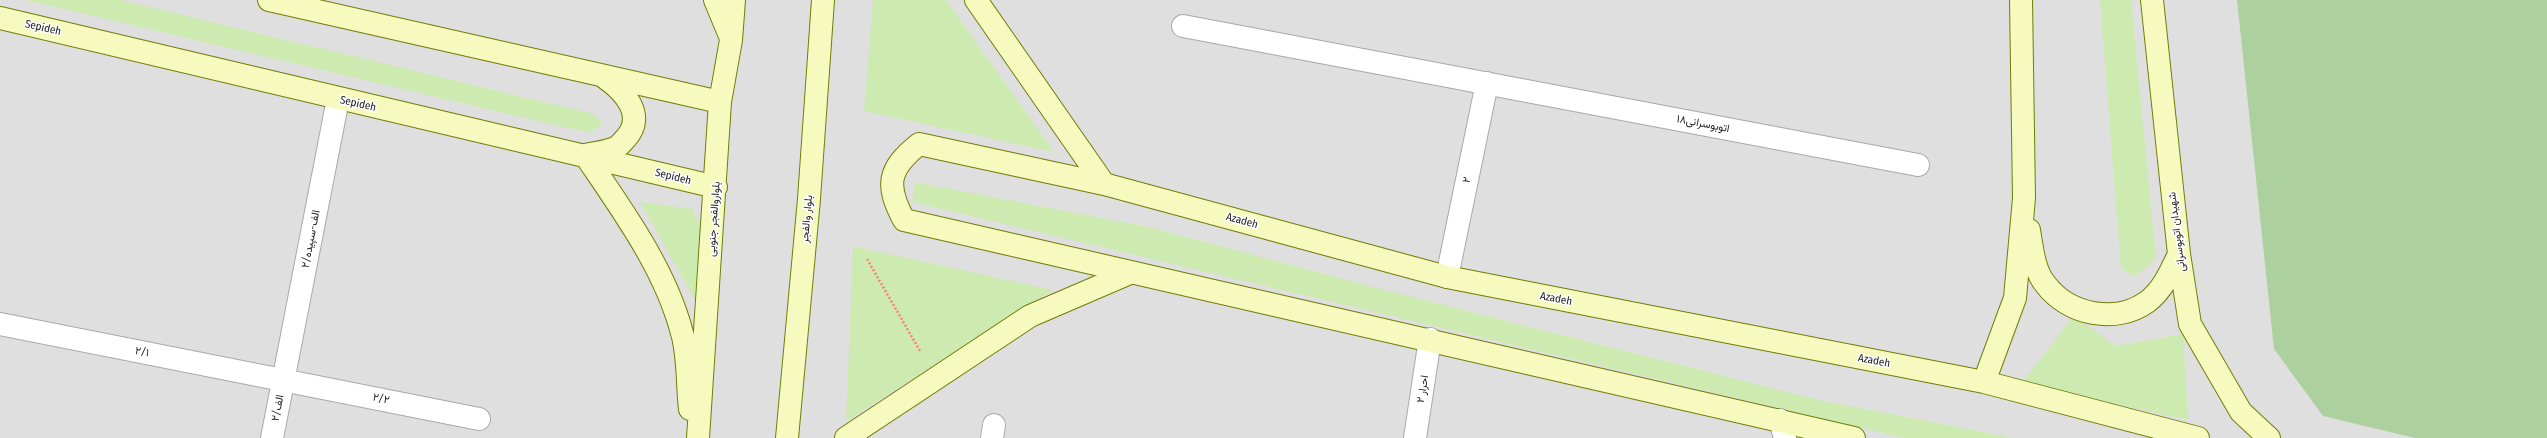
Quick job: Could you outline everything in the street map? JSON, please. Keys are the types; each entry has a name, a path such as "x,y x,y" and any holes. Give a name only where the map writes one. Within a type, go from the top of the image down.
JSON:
{"main road":[{"path":"269,0 720,102"},
{"path":"715,0 731,40"},
{"name":"بلواروالفجر جنوبی","path":"698,438 716,187 720,102 731,40 734,0"},
{"name":"بلوار والفجر","path":"787,438 811,176 823,0"},
{"path":"976,0 1104,184"},
{"path":"1984,382 2015,298 2024,198 2021,0"},
{"name":"شهیدان اتوبوسرانی","path":"2152,0 2179,254 2190,324 2241,412 2269,438"},
{"name":"Sepideh","path":"0,18 716,187"},
{"path":"603,76 620,88 630,101 634,118 630,133 616,148 585,155 624,213 665,286 683,334 692,438"},
{"name":"Azadeh","path":"1130,273 904,220 893,200 892,178 901,158 919,144 1104,184 1447,277 1984,382 2198,438"},
{"path":"2024,198 2034,259 2045,285 2066,304 2093,314 2121,313 2147,302 2167,281 2179,254"},
{"path":"846,438 1030,316 1130,273 1430,339 1783,429 1854,438"}],"street":[{"name":"اتوبوسرانی۱۸","path":"1183,26 1918,165"},
{"name":"۲","path":"1447,277 1487,83"},
{"name":"۲/الف-سپیده","path":"283,379 338,99"},
{"name":"۲/۱","path":"0,324 283,379"},
{"name":"۲ احرار","path":"1415,438 1430,339"},
{"name":"۲/۲","path":"283,379 479,419"},
{"name":"۲/الف","path":"272,438 283,379"}],"path":[{"path":"867,259 924,356"}],"shaded area":[{"path":"0,0 2547,0 2547,438 0,438"}],"green space":[{"path":"26,0 120,0 594,114 602,124 592,132 572,129"},
{"path":"873,0 946,0 1054,152 864,111"},
{"path":"2100,0 2131,0 2156,259 2135,276 2121,269"},
{"path":"2237,0 2547,0 2547,438 2415,438 2323,416 2274,349"},
{"path":"915,182 1153,228 1373,287 1819,400 2013,438 1905,438 912,202"},
{"path":"640,202 694,209 695,220 713,229 700,309"},
{"path":"853,246 1053,290 846,421"},
{"path":"2074,315 2115,346 2183,334 2188,420 2022,383"}]}
